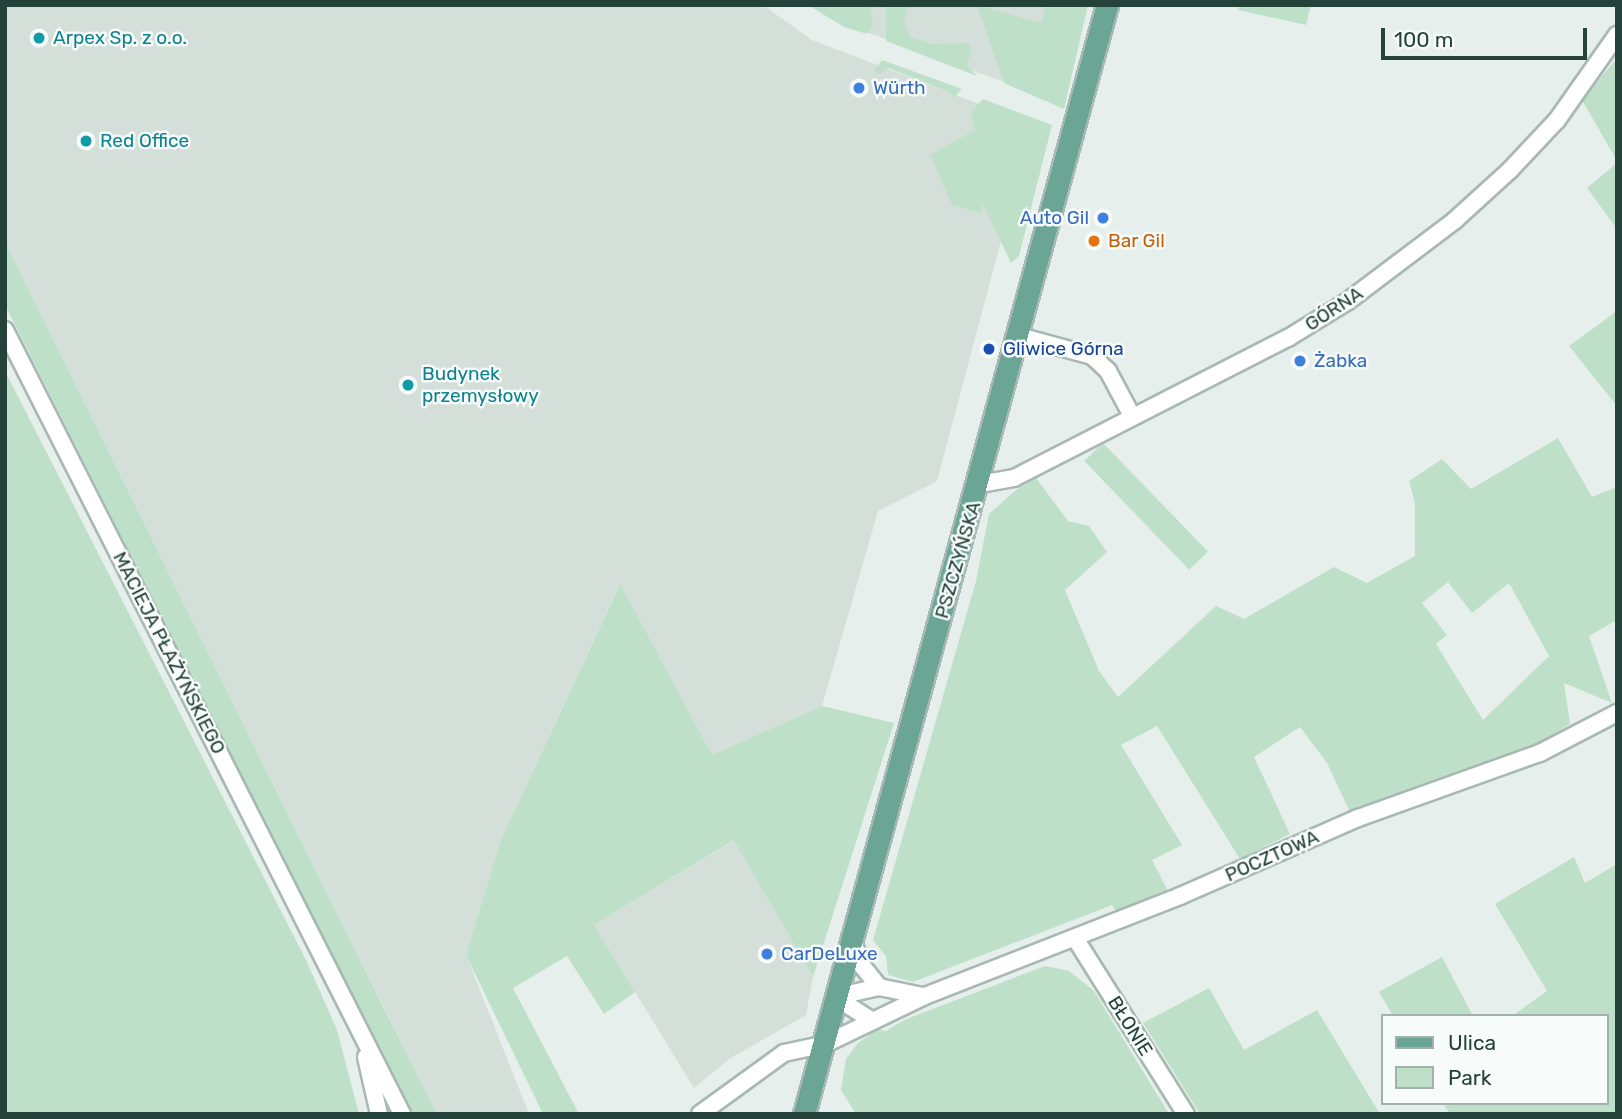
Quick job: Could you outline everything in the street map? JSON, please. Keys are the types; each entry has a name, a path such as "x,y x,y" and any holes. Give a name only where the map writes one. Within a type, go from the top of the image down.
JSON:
{"main road":[{"name":"PSZCZYŃSKA","path":"804,1114 980,484 1107,5"}],"street":[{"name":"GÓRNA","path":"980,484 1014,478 1288,338 1418,250 1510,170 1557,120 1617,35"},
{"name":"MACIEJA PŁAŻYŃSKIEGO","path":"5,330 402,1114"},
{"path":"1019,337 1092,356 1108,371 1132,416"},
{"name":"POCZTOWA","path":"700,1114 776,1057 806,1046 823,1045 925,996 1075,938 1358,818 1519,761 1617,713"},
{"name":"BŁONIE","path":"1075,938 1186,1114"},
{"path":"852,939 863,967 879,987"},
{"name":"MACIEJA PŁAŻYŃSKIEGO","path":"333,976 365,1053 379,1114"},
{"path":"835,997 879,987 925,996"},
{"path":"835,997 871,1020"}],"shaded area":[{"path":"5,5 763,5 812,40 1032,124 937,481 878,511 822,706 712,755 619,585 500,842 466,955 529,1114 437,1114 5,242"},
{"path":"815,5 1064,5 1040,95 855,28"},
{"path":"735,840 813,977 806,1015 729,1059 694,1088 594,925"}],"green space":[{"path":"808,5 870,5 873,25 867,34 844,27"},
{"path":"886,5 909,5 904,21 910,37 932,44 968,43 972,49 967,65 977,76 886,41"},
{"path":"977,5 1041,23 1046,5 1088,5 1064,109 1004,83"},
{"path":"1240,5 1311,5 1306,25 1238,10"},
{"path":"1617,58 1617,161 1582,100"},
{"path":"882,60 962,89 953,98 951,93 888,68 880,74 874,71"},
{"path":"983,99 1052,125 1019,256 1011,263 983,204 981,213 952,205 930,155 975,130 971,112"},
{"path":"1617,163 1617,229 1587,188"},
{"path":"5,242 437,1114 412,1114 5,305"},
{"path":"1617,311 1617,406 1569,346"},
{"path":"5,371 306,960 337,1030 359,1114 5,1114"},
{"path":"1558,438 1592,497 1617,487 1617,620 1589,636 1612,703 1564,683 1570,724 1528,750 1349,810 1327,763 1300,727 1254,757 1290,834 1240,859 1157,726 1121,745 1182,845 1152,860 1168,891 1118,914 1112,905 913,982 888,975 886,956 873,940 976,581 989,514 1016,490 1036,478 1068,521 1089,526 1107,552 1065,590 1099,671 1118,697 1216,606 1244,619 1334,567 1367,583 1415,556 1415,503 1409,481 1442,459 1471,489","holes":["1448,582 1472,613 1509,583 1549,656 1483,720 1436,644 1447,635 1422,603"]},
{"path":"1103,443 1208,552 1189,570 1084,461"},
{"path":"620,584 712,755 822,706 894,723 813,977 734,840 594,925 635,992 604,1014 567,956 513,988 579,1114 543,1114 466,955 500,842"},
{"path":"1574,857 1585,883 1617,864 1617,1114 1450,1114 1444,1105 1608,1105 1608,1014 1515,1014 1547,991 1495,904"},
{"path":"1442,957 1472,1014 1392,1014 1379,992"},
{"path":"1045,966 1069,971 1094,991 1169,1114 856,1114 841,1090 846,1059 857,1044 877,1029 886,1031 904,1020"},
{"path":"1209,988 1244,1050 1317,1010 1380,1114 1200,1114 1143,1023"}],"place":[{"name":"Arpex Sp. z o.o.","path":"39,38"},
{"name":"Würth","path":"859,88"},
{"name":"Red Office","path":"86,141"},
{"name":"Auto Gil","path":"1103,218"},
{"name":"Bar Gil","path":"1094,241"},
{"name":"Gliwice Górna","path":"989,349"},
{"name":"Żabka","path":"1300,361"},
{"name":"Budynek przemysłowy","path":"408,385"},
{"name":"CarDeLuxe","path":"767,954"}]}
